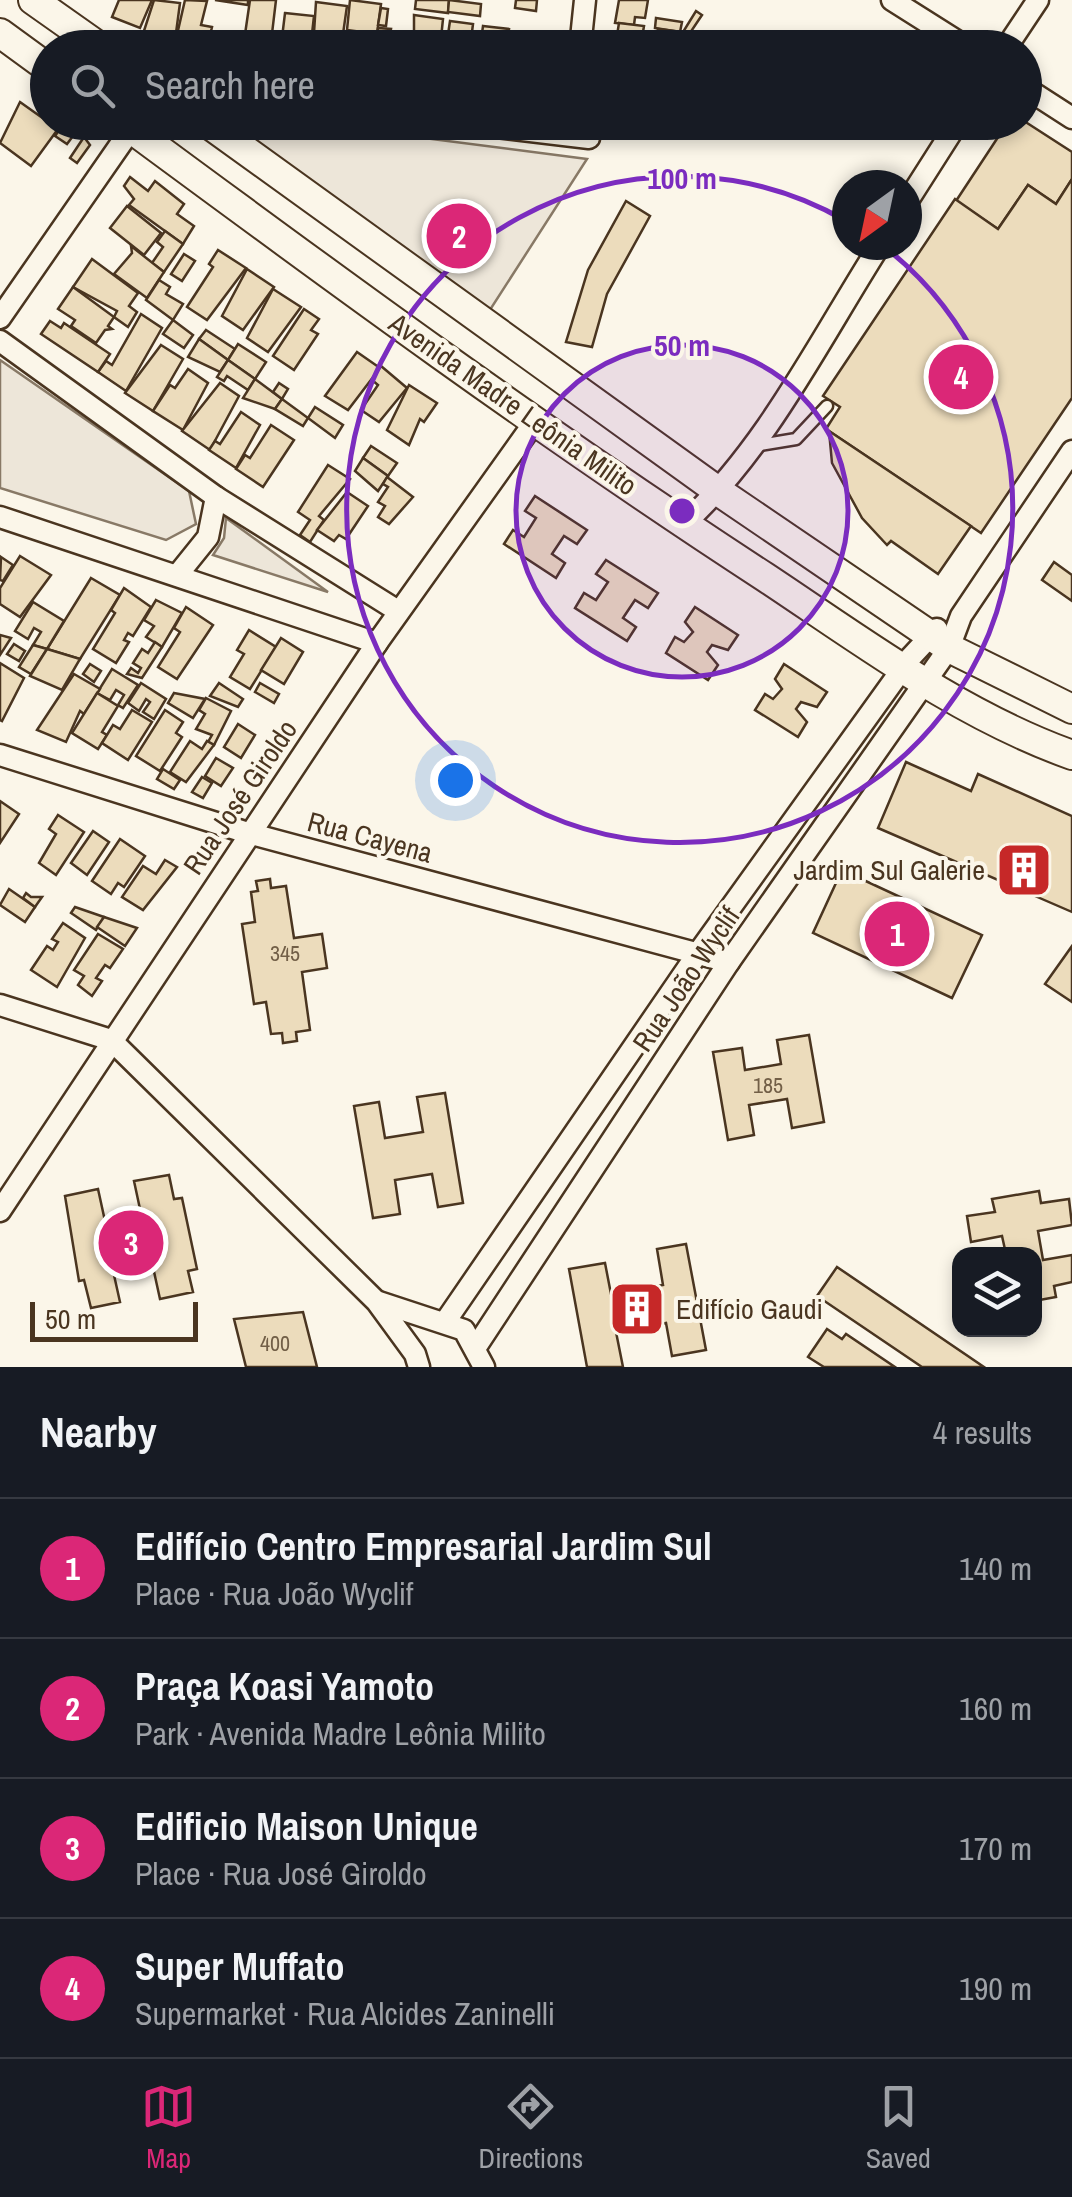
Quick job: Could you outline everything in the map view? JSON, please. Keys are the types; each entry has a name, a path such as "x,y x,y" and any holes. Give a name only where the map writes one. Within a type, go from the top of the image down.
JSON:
{"main road":[{"path":"34,0 76,30"},
{"path":"0,33 30,55"},
{"name":"Avenida Madre Leônia Milito","path":"151,140 684,524 913,675 1036,742 1072,755"},
{"name":"Avenida Madre Leônia Milito","path":"231,140 718,492 938,641 1072,709"}],"street":[{"path":"582,30 585,0"},
{"path":"892,0 940,30"},
{"path":"1018,30 1038,0"},
{"path":"1042,99 1072,118"},
{"path":"0,318 120,140"},
{"path":"922,178 947,140"},
{"path":"684,524 718,492 753,446 871,260"},
{"path":"0,340 216,497 398,611"},
{"name":"Rua José Giroldo","path":"0,1210 398,611 536,420"},
{"name":"Rua João Wyclif","path":"415,1363 421,1334 440,1323 698,953 961,616 1072,451"},
{"path":"179,573 208,537 216,497"},
{"path":"0,517 179,573 377,643"},
{"name":"Rua João Wyclif","path":"478,1359 913,675"},
{"name":"Rua Cayena","path":"0,755 248,833 728,962"},
{"path":"0,1005 111,1040 377,1302 415,1363"},
{"path":"377,1302 464,1330 478,1359"}],"lane":[{"path":"753,446 796,440 827,406"}],"shaded area":[{"path":"250,140 439,140 587,159 488,313"},
{"path":"0,360 189,491 196,524 166,540 0,488"},
{"path":"226,518 328,592 213,555 224,538"}],"building":[{"path":"119,0 152,0 140,28 112,17"},
{"path":"154,0 180,3 176,30 144,30"},
{"path":"185,0 207,1 201,25 212,27 211,30 178,30"},
{"path":"215,0 248,0 248,5"},
{"path":"250,0 276,0 272,30 246,30"},
{"path":"350,0 381,4 378,30 347,30"},
{"path":"416,0 449,0 448,13 415,9"},
{"path":"449,0 481,4 480,16 448,12"},
{"path":"516,0 537,0 536,11 515,8"},
{"path":"619,0 648,0 645,18 635,17 634,25 615,23"},
{"path":"316,2 347,6 344,30 314,30"},
{"path":"381,8 388,9 386,26 378,25"},
{"path":"696,11 702,15 692,30 684,30"},
{"path":"285,13 314,16 312,30 283,30"},
{"path":"414,15 443,19 442,30 414,30"},
{"path":"656,18 682,22 680,30 655,28"},
{"path":"450,21 473,24 472,30 449,30"},
{"path":"619,23 644,26 643,30 618,30"},
{"path":"483,26 509,29 509,30 482,30"},
{"path":"20,102 30,109 30,140 50,140 31,166 0,143"},
{"path":"1042,133 1072,152 1072,179 1056,204 1028,185 998,229 956,201 996,140 1042,140"},
{"path":"82,140 86,140 90,145 77,163 70,158"},
{"path":"130,177 148,191 155,181 184,204 177,214 194,226 183,244 129,205 134,199 124,186"},
{"path":"1072,179 1072,398 981,533 826,429 840,407 823,396 914,260 922,260 922,248 955,199 998,229 1028,185 1056,204"},
{"path":"626,201 650,216 607,294 592,347 566,342 588,270"},
{"path":"127,206 161,233 144,255 110,228"},
{"path":"165,231 183,244 164,272 152,263 163,247 157,242"},
{"path":"131,246 164,272 147,298 114,274 132,253"},
{"path":"218,250 246,268 207,320 187,307 213,267 209,264"},
{"path":"184,254 195,261 182,281 171,274"},
{"path":"92,259 138,293 129,306 137,312 128,327 114,317 117,311 73,287"},
{"path":"247,269 274,287 243,330 222,316"},
{"path":"159,280 170,287 166,294 183,304 173,320 146,300"},
{"path":"73,287 114,317 108,326 112,329 105,330 96,343 71,326 75,320 58,309"},
{"path":"273,289 301,307 268,352 247,338"},
{"path":"304,309 319,319 311,330 318,334 294,370 273,356"},
{"path":"141,314 162,328 126,391 98,372 106,361 112,365"},
{"path":"173,320 193,335 184,348 163,334"},
{"path":"50,321 61,328 64,323 110,354 98,372 41,334"},
{"path":"206,330 235,349 228,360 199,339"},
{"path":"199,339 228,360 220,372 188,357"},
{"path":"238,344 266,362 255,379 228,360"},
{"path":"161,345 183,359 153,411 125,393"},
{"path":"357,352 380,368 348,410 325,396"},
{"path":"228,360 255,379 248,390 227,376 224,381 217,377"},
{"path":"381,366 407,388 379,422 361,410 378,385 372,380"},
{"path":"188,369 208,383 183,430 153,411 170,385 175,388"},
{"path":"255,379 282,399 275,409 243,398"},
{"path":"220,383 239,396 210,450 182,431"},
{"path":"279,383 288,389 282,399 273,392"},
{"path":"409,385 437,403 424,422 420,419 409,445 387,430"},
{"path":"282,399 308,418 303,426 275,409"},
{"path":"315,407 343,425 335,438 308,418"},
{"path":"241,412 260,425 236,468 209,450 215,441 220,444"},
{"path":"271,425 294,440 263,487 236,469 245,455 250,458"},
{"path":"829,431 971,526 938,574 891,541 887,545 862,518 832,463"},
{"path":"371,446 397,463 388,476 363,458"},
{"path":"363,458 388,476 378,491 355,471"},
{"path":"328,465 350,479 319,516 324,520 310,542 300,535 310,520 298,512"},
{"path":"387,477 413,497 389,524 378,517 385,506 378,502 388,487 383,484"},
{"path":"347,492 368,506 346,539 339,535 334,541 317,530"},
{"path":"535,496 587,530 577,544 564,536 552,554 565,563 556,578 504,544 513,530 524,537 536,518 525,511"},
{"path":"20,556 51,575 20,617 0,604 0,588"},
{"path":"1,557 13,565 3,581 0,580"},
{"path":"606,560 658,593 648,608 635,600 623,618 636,627 627,641 575,608 584,593 596,600 608,582 596,574"},
{"path":"1054,562 1072,575 1072,601 1042,580"},
{"path":"91,578 120,595 80,659 47,649"},
{"path":"124,588 151,607 133,636 128,633 124,640 129,642 116,663 93,649 115,613 111,610"},
{"path":"156,600 182,613 162,647 146,637 154,626 144,620"},
{"path":"33,602 64,621 47,649 33,645 41,632 34,628 28,639 15,631"},
{"path":"186,607 213,625 177,679 158,667 180,632 174,628"},
{"path":"695,607 738,635 728,650 712,645 707,652 718,665 708,680 666,653 675,637 684,642 693,632 685,622"},
{"path":"249,630 276,647 250,689 230,677 244,654 237,650"},
{"path":"0,635 11,638 0,655"},
{"path":"281,638 303,652 284,684 261,670"},
{"path":"155,642 162,647 142,678 127,674 131,668 138,673 141,668 133,663 142,649 148,653"},
{"path":"14,644 25,651 19,661 7,654"},
{"path":"33,645 47,649 31,674 19,667"},
{"path":"47,649 80,659 62,690 30,676"},
{"path":"0,663 24,678 2,721 0,720"},
{"path":"90,664 101,671 94,682 83,674"},
{"path":"784,664 827,692 817,707 801,702 796,709 807,722 798,737 755,710 765,694 773,699 782,689 775,679"},
{"path":"112,669 138,685 123,708 118,705 124,695 116,690 110,700 97,693"},
{"path":"74,674 100,689 84,714 80,711 66,742 37,730"},
{"path":"141,683 166,699 154,719 143,712 150,702 146,699 139,711 128,703"},
{"path":"219,683 243,699 238,707 210,696"},
{"path":"260,683 279,694 274,703 255,692"},
{"path":"97,693 118,706 102,732 107,735 98,749 72,733"},
{"path":"174,693 205,699 193,718 168,703"},
{"path":"206,698 231,711 214,745 208,742 212,735 196,729 205,714 199,710"},
{"path":"132,710 152,722 128,760 102,743 113,725 120,729"},
{"path":"165,710 183,722 176,733 182,737 160,771 136,756"},
{"path":"238,724 255,735 241,758 224,747"},
{"path":"190,741 202,749 207,741 214,745 186,782 170,772"},
{"path":"216,758 233,768 221,786 205,776"},
{"name":"Jardim Sul Galerie","path":"906,762 971,791 978,774 1072,816 1072,912 878,828"},
{"path":"163,769 180,780 174,789 157,779"},
{"path":"202,777 212,783 203,798 192,792"},
{"path":"0,801 19,814 0,843"},
{"path":"58,815 84,832 56,875 39,863 56,834 49,829"},
{"path":"93,831 109,842 87,875 71,863"},
{"path":"120,839 145,856 124,887 118,883 111,894 92,881"},
{"path":"165,860 177,867 143,910 122,897 143,866 156,874"},
{"path":"842,870 982,935 952,998 813,933"},
{"path":"270,879 271,888 286,886 294,938 322,934 327,968 302,972 310,1030 296,1032 297,1041 283,1043 282,1033 271,1034 266,1002 254,1004 242,924 255,922 251,892 258,891 256,881"},
{"path":"9,889 35,907 25,922 0,905"},
{"path":"26,893 42,897 35,907 23,898"},
{"path":"75,907 104,917 96,930 71,913"},
{"path":"104,917 137,928 125,946 97,927"},
{"path":"63,923 85,938 57,987 31,970 47,946 53,950 58,942 52,939"},
{"path":"98,934 123,949 110,968 105,965 96,978 102,981 92,996 78,985 84,976 74,970"},
{"path":"1072,946 1072,1002 1045,984"},
{"path":"809,1035 824,1122 792,1128 787,1099 749,1105 754,1135 728,1140 713,1052 742,1048 745,1070 781,1064 777,1040"},
{"path":"445,1093 463,1203 438,1207 432,1174 395,1180 400,1214 373,1218 354,1106 379,1102 385,1138 423,1132 417,1097"},
{"path":"169,1175 174,1199 182,1198 197,1269 188,1271 193,1292 160,1299 151,1258 112,1266 120,1302 91,1308 84,1280 79,1281 65,1196 98,1189 105,1221 123,1217 125,1226 143,1223 134,1181"},
{"path":"1039,1191 1041,1203 1069,1199 1072,1225 1038,1231 1041,1247 1004,1247 1002,1236 971,1242 967,1216 995,1212 992,1199"},
{"name":"Edifício Gaudi","path":"686,1244 706,1350 672,1356 666,1323 616,1332 623,1367 587,1367 569,1269 605,1263 611,1294 663,1285 657,1249"},
{"path":"1042,1254 1043,1260 1072,1255 1072,1282 1054,1286 1056,1297 1042,1300"},
{"path":"837,1267 984,1367 922,1367 817,1296"},
{"path":"303,1312 317,1367 246,1367 234,1319"},
{"path":"827,1329 842,1339 846,1334 895,1367 824,1367 808,1357"}],"place":[{"name":"Praça Koasi Yamoto","path":"459,236"},
{"name":"Super Muffato","path":"961,377"},
{"name":"Jardim Sul Galerie","path":"1024,870"},
{"name":"Edifício Centro Empresarial Jardim Sul","path":"897,934"},
{"name":"Edificio Maison Unique","path":"131,1243"},
{"name":"Edifício Gaudi","path":"637,1309"}]}
